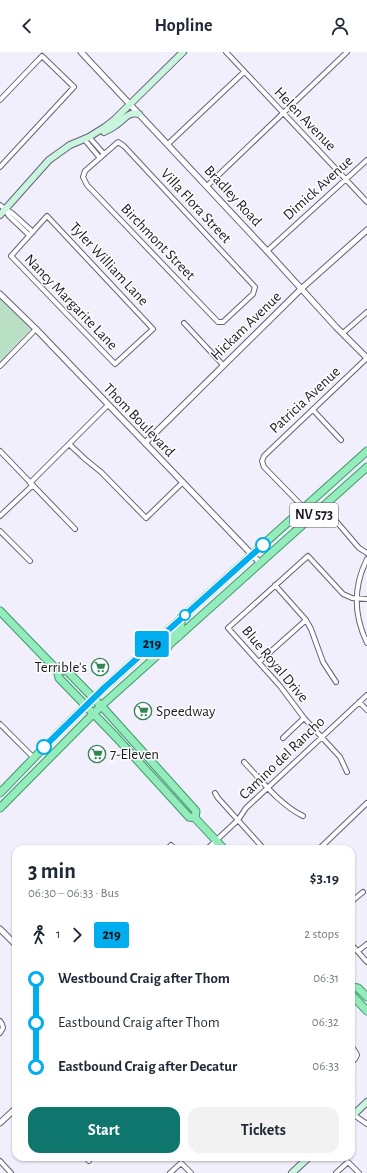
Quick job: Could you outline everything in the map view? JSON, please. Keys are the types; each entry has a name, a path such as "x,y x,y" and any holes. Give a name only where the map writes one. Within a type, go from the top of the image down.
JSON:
{"main road":[{"path":"89,137 106,127 115,119 183,52"},
{"path":"0,215 2,207 49,160 70,144 104,132 115,126 131,113 139,114"},
{"name":"NV 573","path":"85,705 367,451"},
{"name":"NV 573","path":"93,713 367,467"},
{"path":"0,611 58,670 59,678 189,817 195,818 220,845"},
{"path":"178,637 176,632 181,625 181,618"},
{"path":"168,647 166,641 172,635 173,632 171,628"},
{"path":"58,670 67,671 101,706 196,811 195,818"},
{"path":"0,793 85,705"},
{"path":"0,808 93,713"},
{"path":"13,779 20,787"},
{"path":"162,787 168,787 174,794 183,796"},
{"path":"170,796 178,798 184,804 190,804"},
{"path":"355,988 358,988 367,997"},
{"path":"355,998 367,1011"},
{"path":"355,1113 367,1102"},
{"path":"292,1173 305,1161"}],"street":[{"name":"Bradley Road","path":"81,52 267,250 336,327 367,358"},
{"name":"Helen Avenue","path":"226,52 367,202"},
{"path":"207,186 347,52"},
{"path":"0,100 42,56 74,87 0,167"},
{"path":"168,144 244,72"},
{"path":"89,137 104,154 100,158 89,137"},
{"name":"Villa Flora Street","path":"104,154 118,142 124,146 255,287 253,294 223,322 218,322"},
{"name":"Birchmont Street","path":"100,158 85,171 83,177 87,185 218,322"},
{"name":"Dimick Avenue","path":"267,250 367,160"},
{"path":"2,207 9,216 31,233"},
{"name":"Tyler William Lane","path":"31,233 47,216 153,329 115,364"},
{"name":"Hickam Avenue","path":"145,443 301,289 367,230"},
{"name":"Nancy Margarite Lane","path":"31,233 11,256 115,364"},
{"name":"Thom Boulevard","path":"0,294 36,329 260,563"},
{"path":"343,333 367,312"},
{"path":"184,323 223,365"},
{"path":"0,366 36,329"},
{"name":"Patricia Avenue","path":"304,508 264,467 262,461 264,456 367,358"},
{"path":"0,516 108,405"},
{"path":"313,410 341,440"},
{"path":"69,444 84,459 101,472 146,518 183,482"},
{"path":"0,451 75,529"},
{"path":"336,521 367,554"},
{"path":"0,531 30,561"},
{"path":"336,682 323,662 311,629 306,620 275,586 308,556 343,594 356,599 367,599"},
{"path":"367,559 360,576 356,599 358,618 367,643"},
{"name":"Blue Royal Drive","path":"275,586 228,628 280,686 304,718 340,757 347,772"},
{"path":"259,662 306,620"},
{"name":"Camino del Rancho","path":"211,845 238,820 246,808 367,694"},
{"path":"359,702 367,710"},
{"path":"283,738 304,718"},
{"path":"0,724 34,758"},
{"path":"244,762 284,804 291,810 303,816"},
{"path":"215,793 260,845"},
{"path":"323,845 367,803"},
{"path":"355,899 363,892"},
{"path":"0,929 12,941"},
{"path":"358,951 367,944"},
{"path":"355,948 367,962"},
{"path":"0,1021 3,1028 0,1033"},
{"path":"0,1123 12,1112"},
{"path":"355,1118 367,1124"},
{"path":"0,1161 11,1173"},
{"path":"170,1173 181,1162 191,1173"},
{"path":"336,1173 348,1162 358,1173"}],"green space":[{"path":"0,298 31,329 0,361"}],"bus line":[{"name":"219","path":"44,747 82,708 263,545"}],"place":[{"name":"Terrible's","path":"100,667"},
{"name":"Speedway","path":"143,711"},
{"name":"7-Eleven","path":"97,754"}]}
